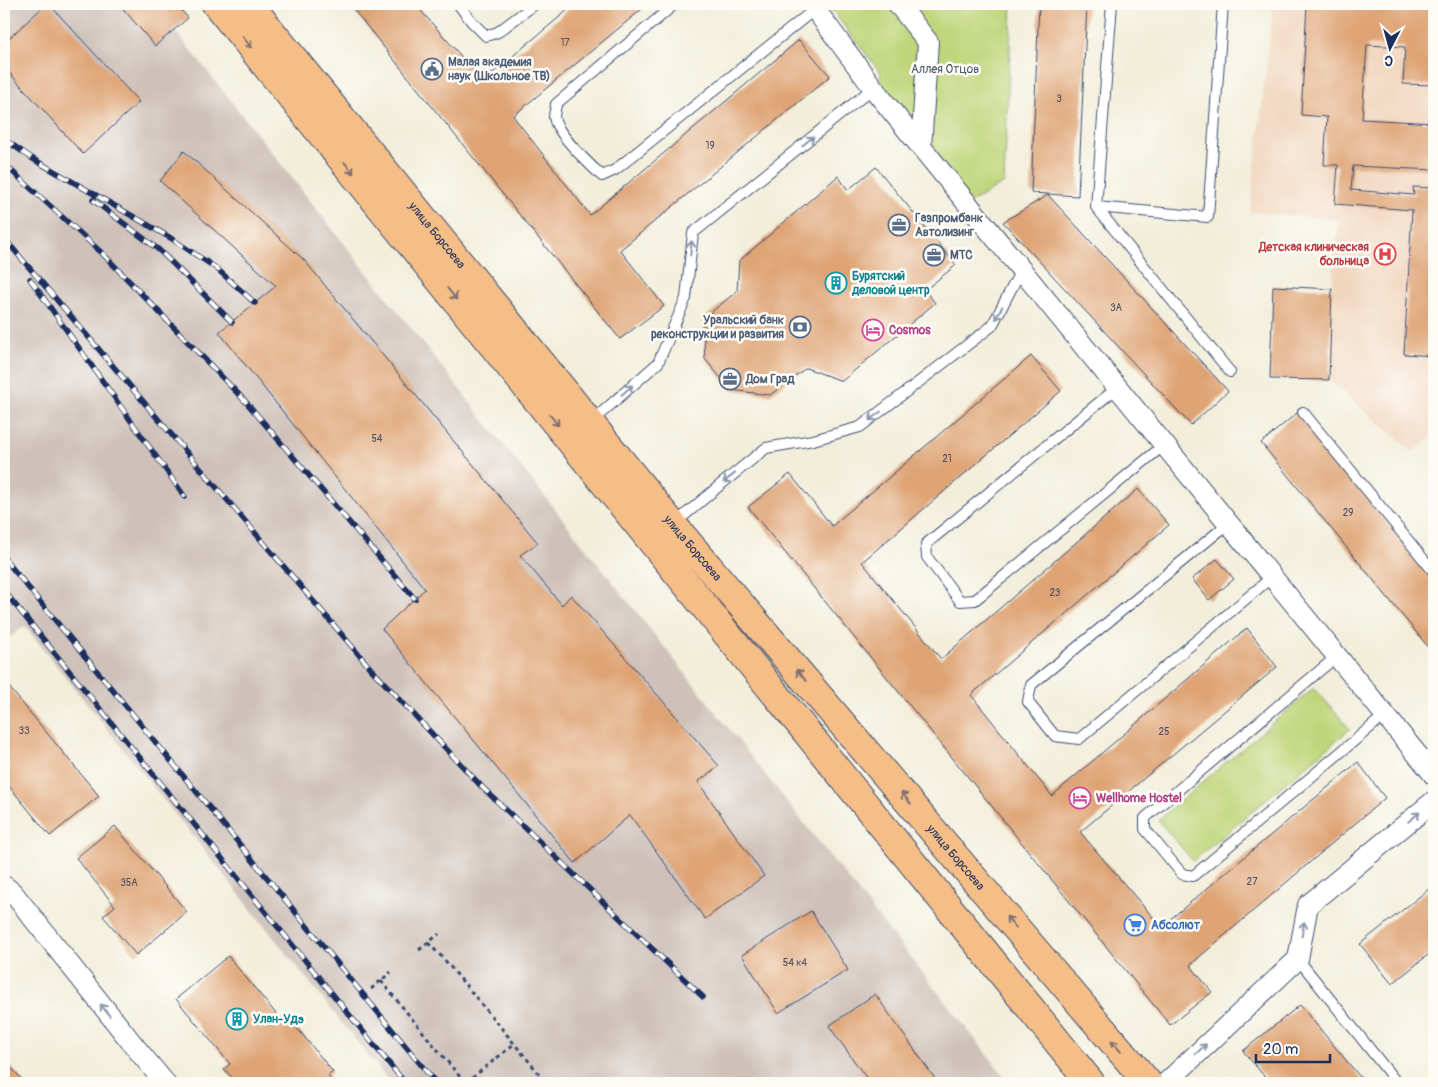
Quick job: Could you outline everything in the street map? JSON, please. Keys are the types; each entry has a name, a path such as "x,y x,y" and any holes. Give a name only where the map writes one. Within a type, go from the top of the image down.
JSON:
{"main road":[{"path":"216,4 1091,1083"},
{"name":"улица Борсоева","path":"249,4 674,525 1148,1083"}],"street":[{"path":"898,4 928,42 921,147"},
{"path":"815,5 873,88 1434,775"},
{"path":"1166,1083 1298,960 1308,905 1434,801"},
{"path":"4,886 13,893 165,1083"}],"lane":[{"path":"458,4 486,36 498,32 535,4"},
{"path":"674,4 556,104 554,117 559,130 602,176 615,170 815,5"},
{"path":"1112,4 1096,207 1230,372"},
{"path":"1096,207 1208,217 1223,4"},
{"path":"590,422 658,363 686,298 693,233 873,88"},
{"path":"674,525 766,448 813,440 860,427 992,326 1021,270"},
{"path":"1118,387 926,544 927,558 960,600 975,600 1164,444"},
{"path":"1303,412 1434,572"},
{"path":"1229,523 1031,685 1028,702 1050,730 1055,736 1078,739 1272,577"},
{"path":"1337,656 1145,818 1145,829 1182,874 1193,876 1385,715"},
{"path":"1298,960 1397,1083"}],"path":[{"path":"419,950 439,934"},
{"path":"428,942 546,1083"},
{"path":"371,989 391,972"},
{"path":"381,981 465,1083 514,1044"}],"shaded area":[{"path":"4,4 154,4 1010,1083 390,1083 25,626 4,642"},
{"name":"Детская клиническая больница","path":"1273,4 1434,4 1434,435 1413,452 1329,380 1332,289 1338,220 1250,212"}],"green space":[{"name":"Аллея Отцов","path":"827,4 1012,4 1004,183 968,204 877,93 881,73"},
{"path":"1314,688 1350,729 1193,861 1158,820"}],"building":[{"path":"46,4 49,4 139,102 83,154 4,67 4,43"},
{"path":"119,4 176,4 188,18 155,46"},
{"path":"349,4 415,4 483,81 575,4 648,4 513,116 590,215 799,40 830,76 620,250 664,306 620,339"},
{"path":"1039,4 1087,4 1078,196 1031,193"},
{"path":"1307,4 1434,6 1434,85 1403,84 1405,47 1367,45 1362,119 1434,123 1434,170 1353,166 1351,190 1414,195 1413,187 1434,188 1434,356 1404,354 1412,210 1335,204 1338,165 1324,165 1327,117 1301,115"},
{"path":"184,151 304,260 538,543 520,555 562,605 571,595 719,766 698,782 764,876 705,919 630,815 575,863 382,629 425,589 219,332 276,286 160,181"},
{"name":"Бурятский деловой центр","path":"876,167 956,265 925,290 935,303 842,381 806,368 770,395 731,390 705,359 703,319 737,291 739,261 838,176 848,190"},
{"path":"1048,195 1228,391 1191,425 1003,222"},
{"path":"1273,286 1332,289 1329,380 1270,379"},
{"path":"1031,356 1061,391 862,562 941,659 1138,489 1169,525 971,695 1052,796 1247,628 1277,667 1080,832 1161,927 1358,762 1385,798 1190,965 1212,992 1170,1025 748,507 790,474 832,526"},
{"path":"1297,413 1434,580 1434,654 1261,443"},
{"path":"1217,559 1234,579 1209,600 1192,579"},
{"path":"4,681 99,796 50,836 4,780"},
{"path":"115,826 187,912 136,955 103,916 115,906 76,858"},
{"path":"1434,885 1434,950 1392,984 1360,944"},
{"path":"811,911 848,970 778,1013 742,955"},
{"name":"Улан-Удэ","path":"228,956 282,1021 288,1017 333,1072 328,1076 334,1083 237,1083 224,1069 230,1064 176,999"},
{"path":"875,994 938,1083 870,1083 829,1026"},
{"path":"1300,1005 1365,1083 1270,1083 1243,1051"},
{"path":"4,1059 25,1083 4,1083"}],"railway":[{"path":"4,139 33,159 169,237 216,268 255,303"},
{"path":"4,164 103,254 246,402 415,599"},
{"path":"93,200 159,250 232,322"},
{"path":"4,238 372,670 482,787 703,997"},
{"path":"30,279 185,497"},
{"path":"4,558 436,1083"},
{"path":"4,591 405,1083"}],"place":[{"name":"Малая академия наук (Школьное ТВ)","path":"432,69"},
{"name":"Газпромбанк Автолизинг","path":"899,225"},
{"name":"Детская клиническая больница","path":"1385,254"},
{"name":"МТС","path":"934,255"},
{"name":"Бурятский деловой центр","path":"836,283"},
{"name":"Уральский банк реконструкции и развития","path":"800,327"},
{"name":"Cosmos","path":"873,330"},
{"name":"Дом Град","path":"730,379"},
{"name":"Wellhome Hostel","path":"1080,798"},
{"name":"Абсолют","path":"1135,925"},
{"name":"Улан-Удэ","path":"237,1019"}]}
